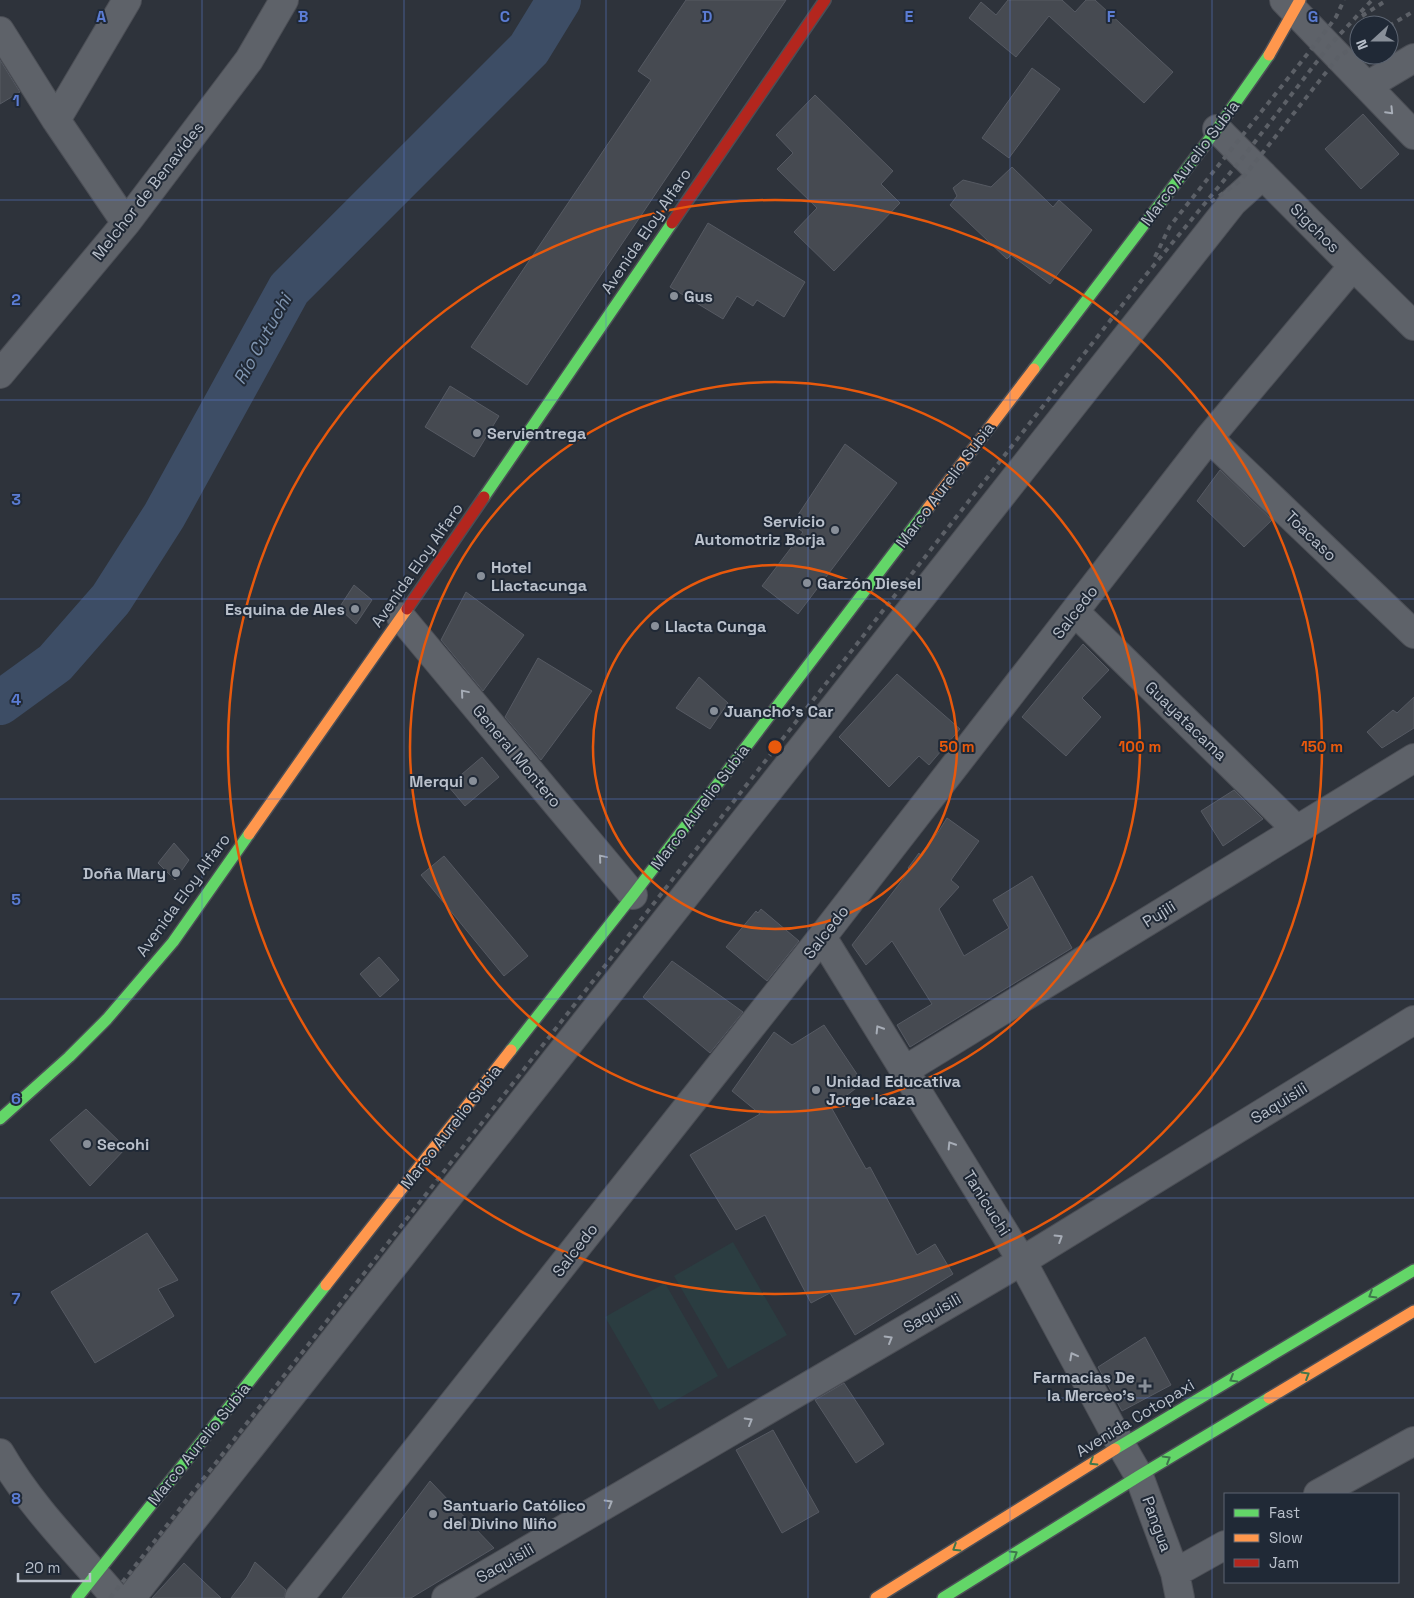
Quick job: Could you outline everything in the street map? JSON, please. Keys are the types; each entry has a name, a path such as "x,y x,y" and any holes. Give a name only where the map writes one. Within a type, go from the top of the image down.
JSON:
{"main road":[{"name":"Avenida Eloy Alfaro","path":"0,1119 69,1057 107,1019 173,942 401,617 825,0"},
{"name":"Marco Aurelio Subia","path":"77,1598 321,1292 633,895 1217,129 1270,56 1293,3"},
{"name":"Avenida Cotopaxi","path":"876,1598 1121,1445 1414,1270"},
{"path":"943,1598 1139,1476 1414,1311"}],"street":[{"path":"56,120 127,0"},
{"name":"Melchor de Benavides","path":"0,374 126,223 249,60 284,0"},
{"path":"1293,3 1367,86 1414,135"},
{"path":"0,31 56,120 126,223"},
{"path":"1367,86 1414,58"},
{"name":"Sigchos","path":"1217,129 1414,326"},
{"path":"131,1598 1226,210 1263,175"},
{"name":"Salcedo","path":"299,1598 822,937 1209,438 1353,266"},
{"name":"Toacaso","path":"1209,438 1414,634"},
{"name":"Guayatacama","path":"1075,612 1296,829"},
{"name":"General Montero","path":"401,617 633,895"},
{"name":"Pujili","path":"905,1070 1414,758"},
{"name":"Tanicuchi","path":"822,937 1022,1261 1139,1476"},
{"name":"Saquisili","path":"446,1598 1022,1261 1414,1020"},
{"path":"1320,1493 1414,1441"},
{"path":"0,1453 13,1475 50,1523 116,1598"},
{"name":"Pangua","path":"1139,1476 1177,1586 1224,1546"}],"shaded area":[{"path":"733,1242 787,1335 728,1369 674,1276"},
{"path":"665,1283 718,1376 659,1410 605,1317"}],"building":[{"path":"686,0 786,0 527,385 471,347 651,80 638,71"},
{"path":"1008,0 1062,0 1075,12 1086,0 1095,0 1173,72 1144,103 1049,16 1016,57 969,18 981,2 996,15"},
{"path":"0,60 20,92 0,104"},
{"path":"1032,68 1060,89 1009,158 982,138"},
{"path":"815,95 893,171 881,184 900,203 834,271 794,232 817,208 777,169 793,153 776,135"},
{"path":"1363,114 1399,154 1361,189 1325,149"},
{"path":"1012,167 1053,207 1059,200 1092,230 1050,284 1011,255 1007,259 950,205 957,196 953,188 963,180 991,187"},
{"path":"708,223 805,282 784,317 757,300 753,306 737,296 723,319 670,287"},
{"path":"450,386 499,416 474,457 425,427"},
{"path":"845,444 897,483 798,614 762,586 803,532 792,524"},
{"path":"1220,470 1272,520 1244,547 1197,501"},
{"path":"354,585 372,600 356,624 339,608"},
{"path":"466,592 524,635 483,691 441,640"},
{"path":"1083,644 1109,670 1082,698 1101,717 1066,756 1022,717"},
{"path":"538,658 592,691 541,760 505,717"},
{"path":"897,674 960,729 929,765 919,756 889,787 839,737"},
{"path":"699,677 728,703 710,729 676,708"},
{"path":"1414,697 1414,728 1382,748 1367,732 1393,710 1397,713"},
{"name":"Merqui","path":"482,757 499,777 465,806 448,786"},
{"path":"1234,790 1263,819 1223,846 1201,811"},
{"path":"947,818 979,841 951,880 959,887 939,909 964,956 1009,928 993,900 1032,876 1072,948 910,1047 897,1025 932,1004 892,941 866,965 852,945 910,870 908,868 919,853 920,855 937,834"},
{"path":"174,843 189,860 175,880 158,863"},
{"path":"444,856 528,956 504,976 421,875"},
{"path":"761,909 799,941 767,981 726,947 756,911 758,913"},
{"path":"379,957 399,980 380,997 360,974"},
{"path":"672,961 743,1012 710,1053 643,997"},
{"path":"824,1025 863,1083 831,1107 866,1169 870,1167 917,1255 935,1244 953,1274 855,1335 830,1293 811,1303 765,1215 736,1230 690,1155 760,1114 732,1091 774,1032 792,1045"},
{"name":"Secohi","path":"86,1109 126,1148 90,1186 50,1140"},
{"path":"147,1233 178,1280 158,1289 174,1316 95,1363 51,1292"},
{"path":"1145,1337 1171,1385 1122,1411 1098,1367"},
{"path":"844,1383 884,1444 856,1463 815,1400"},
{"path":"773,1430 819,1512 782,1533 736,1450"},
{"name":"Santuario Católico del Divino Niño","path":"430,1481 494,1548 411,1598 342,1598"},
{"path":"255,1562 286,1590 284,1598 231,1598 247,1577"},
{"path":"184,1563 221,1598 152,1598"}],"waterway":[{"name":"Río Cutuchi","path":"0,703 55,663 111,599 164,516 289,289 529,49 559,0"}],"railway":[{"path":"1155,257 1170,226 1321,37 1336,17 1344,0"},
{"path":"110,1598 1145,276 1244,156 1329,46 1372,0"},
{"path":"1364,15 1387,0"},
{"path":"1399,20 1414,11"},
{"path":"1211,202 1240,181 1339,56 1349,50"}],"traffic: fast":[{"path":"1034,369 1217,129 1269,55"},
{"path":"484,497 672,223"},
{"path":"511,1050 633,895 928,508"},
{"path":"0,1119 69,1057 107,1019 173,942 249,834"},
{"path":"1115,1449 1414,1270"},
{"path":"77,1598 326,1285"},
{"path":"943,1598 1269,1398"}],"traffic: slow":[{"path":"1269,55 1300,0"},
{"path":"928,508 1034,369"},
{"path":"249,834 407,609"},
{"path":"326,1285 511,1050"},
{"path":"1269,1398 1414,1311"},
{"path":"876,1598 1115,1449"}],"traffic: jam":[{"path":"672,223 825,0"},
{"path":"407,609 484,497"}],"place":[{"name":"Gus","path":"674,296"},
{"name":"Servientrega","path":"477,433"},
{"name":"Servicio Automotriz Borja","path":"835,530"},
{"name":"Hotel Llactacunga","path":"481,576"},
{"name":"Garzón Diesel","path":"807,583"},
{"name":"Esquina de Ales","path":"355,609"},
{"name":"Llacta Cunga","path":"655,626"},
{"name":"Juancho's Car","path":"714,711"},
{"name":"Merqui","path":"473,781"},
{"name":"Doña Mary","path":"176,873"},
{"name":"Unidad Educativa Jorge Icaza","path":"816,1090"},
{"name":"Secohi","path":"87,1144"},
{"name":"Farmacias De la Merceo's","path":"1145,1386"},
{"name":"Santuario Católico del Divino Niño","path":"433,1514"}]}
